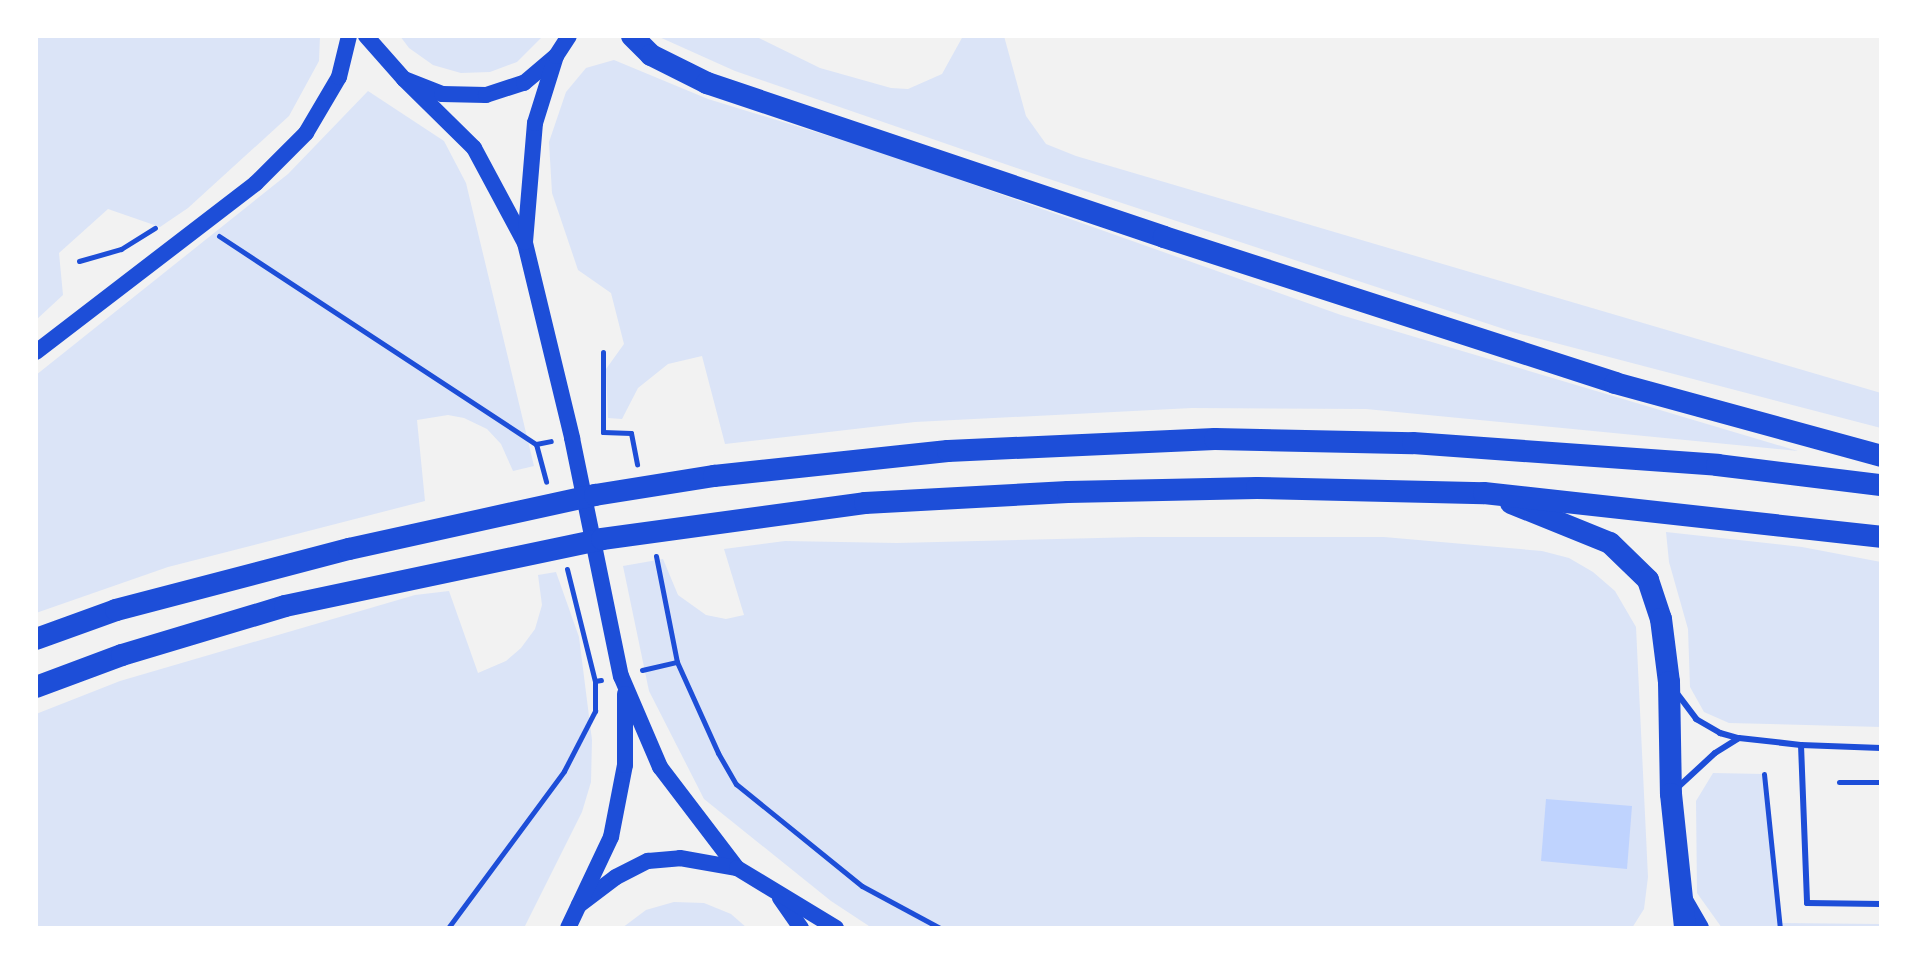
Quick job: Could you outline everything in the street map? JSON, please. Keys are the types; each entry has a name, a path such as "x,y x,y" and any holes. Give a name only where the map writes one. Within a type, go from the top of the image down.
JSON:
{"highway":[{"path":"632,36 651,55 707,83 1164,237 1615,383 1881,456"},
{"path":"36,639 116,610 432,529 595,495 714,476 948,451 1215,439 1428,444 1717,465 1881,485"},
{"path":"36,687 122,655 285,606 602,539 722,520 865,503 1068,492 1257,488 1484,493 1881,537"},
{"path":"1484,493 1610,543 1648,580 1661,619 1669,682 1671,794 1685,928"},
{"path":"1676,928 1684,898"}],"main road":[{"path":"36,352 256,183 306,133 339,77 349,36"},
{"path":"366,36 404,79 474,148 525,243 572,438 623,682 625,765 611,837 568,928"},
{"path":"525,243 535,123 556,56 569,36"},
{"path":"404,79 442,94 486,95 524,83 556,56"},
{"path":"623,682 660,767 737,868"},
{"path":"579,905 616,877 648,861 680,858 737,868 836,928"},
{"path":"774,890 801,928"},
{"path":"1684,898 1701,928"}],"lane":[{"path":"1669,682 1696,719 1720,733 1801,745 1881,748"},
{"path":"1671,794 1715,753 1739,738"},
{"path":"1801,745 1807,903 1881,904"}],"path":[{"path":"231,244 536,444 603,432 631,433 640,479"},
{"path":"603,352 603,432"},
{"path":"653,540 677,662 718,753 736,784 862,886 940,928"},
{"path":"448,928 564,771 595,711 595,681 623,682 677,662"},
{"path":"1764,774 1780,928"},
{"path":"1839,782 1881,782"}],"shaded area":[{"path":"36,36 320,36 319,61 289,116 188,208 160,227 108,209 59,253 63,295 36,320"},
{"path":"400,36 543,36 517,62 490,72 461,73 433,65 409,48"},
{"path":"657,36 755,36 820,68 891,88 908,89 942,74 963,36 1004,36 1026,116 1046,144 1076,156 1881,393 1881,428 1513,332 1043,177 735,71"},
{"path":"614,60 708,99 884,153 1341,315 1798,451 1366,409 1192,408 915,422 725,444 702,356 668,364 638,388 622,419 608,418 606,369 624,344 611,293 578,270 552,193 549,142 566,92 586,68"},
{"path":"368,91 444,141 466,183 534,466 513,471 501,444 487,429 464,418 448,415 417,420 425,501 168,567 36,613 36,375 288,174"},
{"path":"1666,532 1802,547 1881,562 1881,727 1729,723 1704,712 1690,687 1688,629 1669,562"},
{"path":"1139,537 1384,537 1542,551 1569,558 1593,572 1615,591 1636,627 1648,877 1644,909 1632,928 872,928 831,901 704,799 649,691 623,566 663,559 678,595 706,615 726,619 744,615 724,549 785,541 897,543"},
{"path":"556,572 579,637 592,740 591,782 582,812 524,928 36,928 36,714 120,681 415,595 449,591 478,673 506,661 521,648 535,629 542,605 538,575"},
{"path":"1713,773 1764,774 1780,923 1881,924 1881,928 1722,928 1697,893 1696,801"},
{"path":"674,902 704,903 731,914 747,928 622,928 646,910"}],"water":[{"path":"1546,799 1632,806 1627,869 1541,861"}]}
